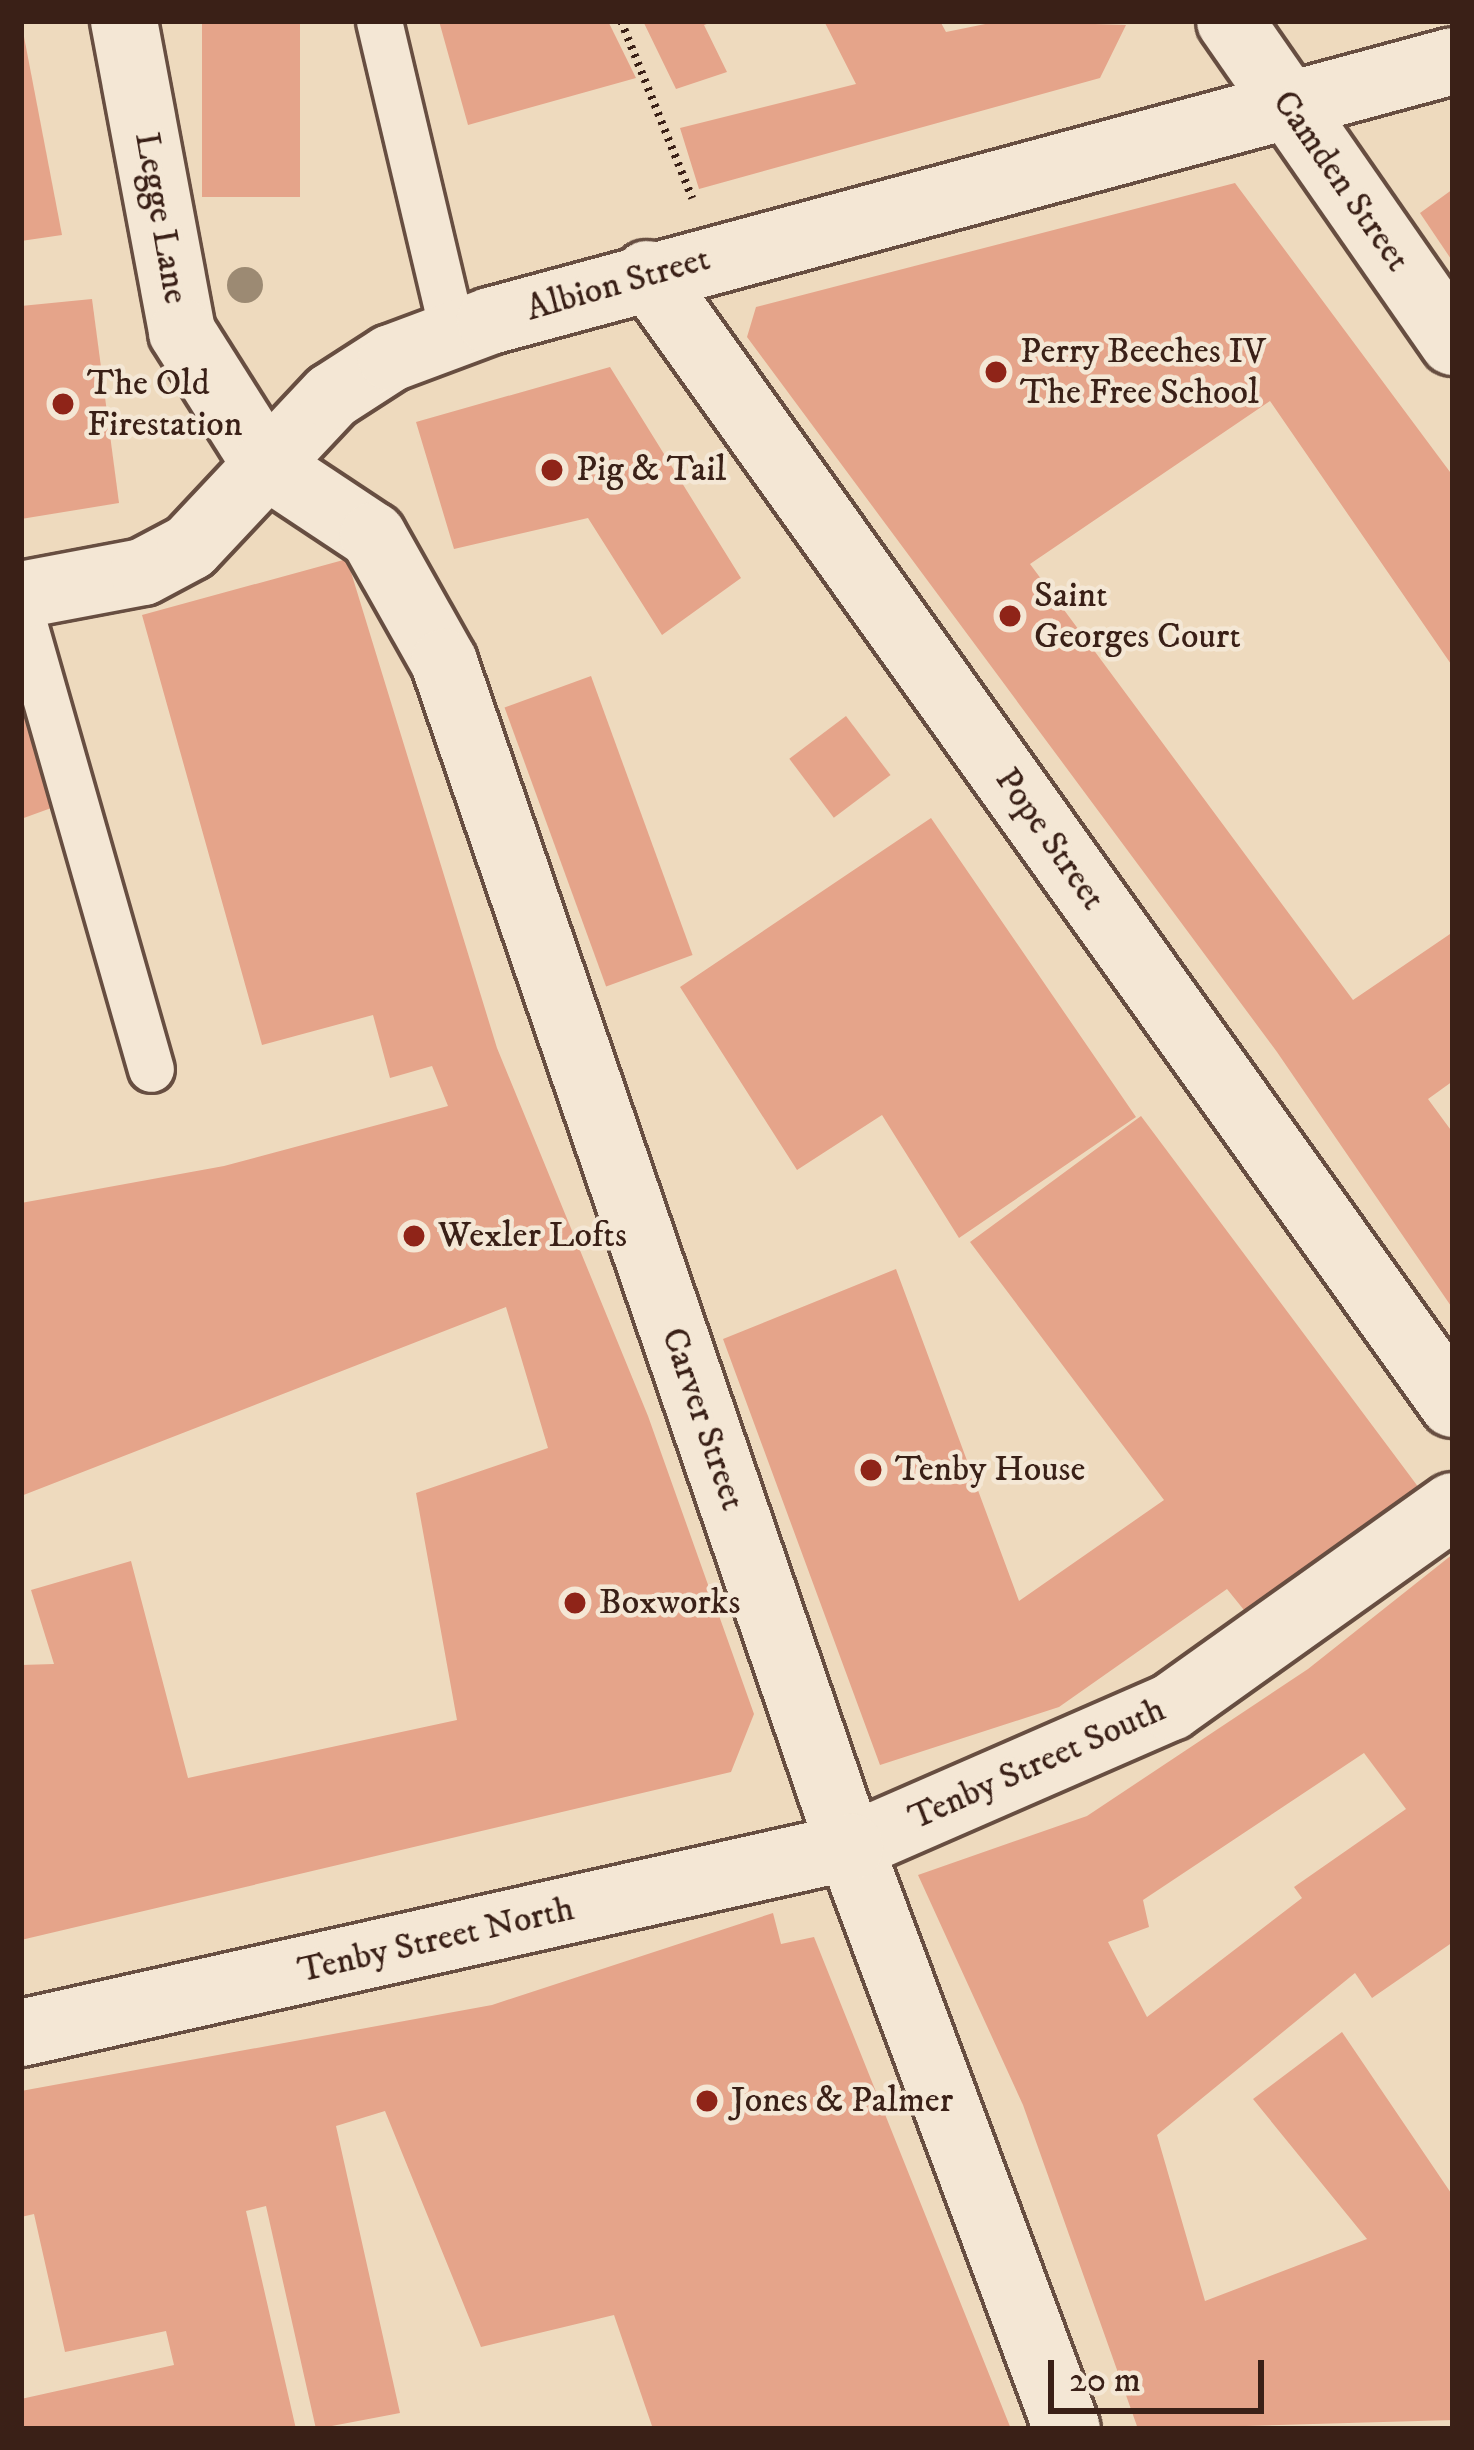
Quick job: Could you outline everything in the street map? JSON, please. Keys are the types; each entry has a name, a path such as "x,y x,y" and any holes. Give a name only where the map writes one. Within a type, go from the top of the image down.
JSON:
{"street":[{"name":"Legge Lane","path":"124,21 182,332 266,465"},
{"name":"Camden Street","path":"1230,21 1453,342"},
{"name":"Albion Street","path":"21,595 143,572 190,547 332,396 452,335 647,274 1102,164 1288,105 1453,61"},
{"name":"Pope Street","path":"647,274 1453,1404"},
{"name":"Carver Street","path":"266,465 373,536 443,662 850,1846 1066,2429"},
{"name":"Tenby Street South","path":"850,1846 1172,1707 1453,1506"},
{"name":"Tenby Street North","path":"21,2033 850,1846"}],"lane":[{"path":"379,21 452,335"},
{"path":"21,613 152,1069"}],"path":[{"path":"621,21 716,256"}],"building":[{"path":"21,21 62,235 21,241"},
{"path":"202,21 300,21 300,197 202,197"},
{"path":"439,21 608,21 636,78 468,125"},
{"path":"643,21 715,21 704,25 727,72 676,89"},
{"path":"824,21 940,21 946,32 1000,21 1126,25 1100,78 699,189 680,128 856,84"},
{"name":"Saint Georges Court","path":"1235,183 1453,476 1453,667 1270,401 1030,564 1353,1000 1453,932 1453,1081 1428,1099 1453,1133 1453,1309 1277,1052 747,337 756,307"},
{"path":"1453,189 1453,262 1420,213"},
{"name":"The Old Firestation","path":"92,299 119,503 21,519 21,306"},
{"name":"Pig & Tail","path":"610,367 741,578 662,635 588,518 454,549 416,422"},
{"path":"347,559 497,1048 648,1416 754,1714 731,1772 21,1940 21,1665 54,1664 31,1590 131,1561 188,1778 457,1720 416,1493 548,1448 506,1307 21,1496 21,1203 224,1166 448,1106 432,1066 390,1078 373,1015 262,1045 142,615"},
{"path":"591,676 693,955 606,987 505,707"},
{"path":"21,705 54,807 21,819"},
{"path":"846,716 891,775 834,818 789,759"},
{"path":"931,818 1136,1117 959,1238 882,1115 797,1170 680,987"},
{"path":"1141,1116 1419,1488 1248,1615 1227,1589 1059,1707 880,1765 723,1339 896,1269 1019,1601 1164,1500 970,1242"},
{"path":"1453,1554 1453,1942 1372,1998 1355,1973 1157,2135 1205,2301 1367,2239 1253,2099 1342,2032 1453,2196 1453,2420 1138,2429 1023,2105 918,1875 1087,1816 1308,1669","holes":["1364,1753 1406,1809 1294,1887 1302,1898 1147,2017 1108,1942 1149,1927 1143,1900"]},
{"path":"773,1913 781,1944 814,1937 1011,2429 653,2429 614,2315 481,2347 385,2111 336,2126 400,2413 316,2429 266,2206 246,2211 296,2429 21,2429 21,2399 174,2365 166,2331 65,2352 34,2214 21,2217 21,2091 492,2005"}],"place":[{"name":"Perry Beeches IV The Free School","path":"996,372"},
{"name":"The Old Firestation","path":"63,404"},
{"name":"Pig & Tail","path":"552,470"},
{"name":"Saint Georges Court","path":"1010,616"},
{"name":"Wexler Lofts","path":"414,1236"},
{"name":"Tenby House","path":"871,1470"},
{"name":"Boxworks","path":"575,1603"},
{"name":"Jones & Palmer","path":"707,2101"}]}
